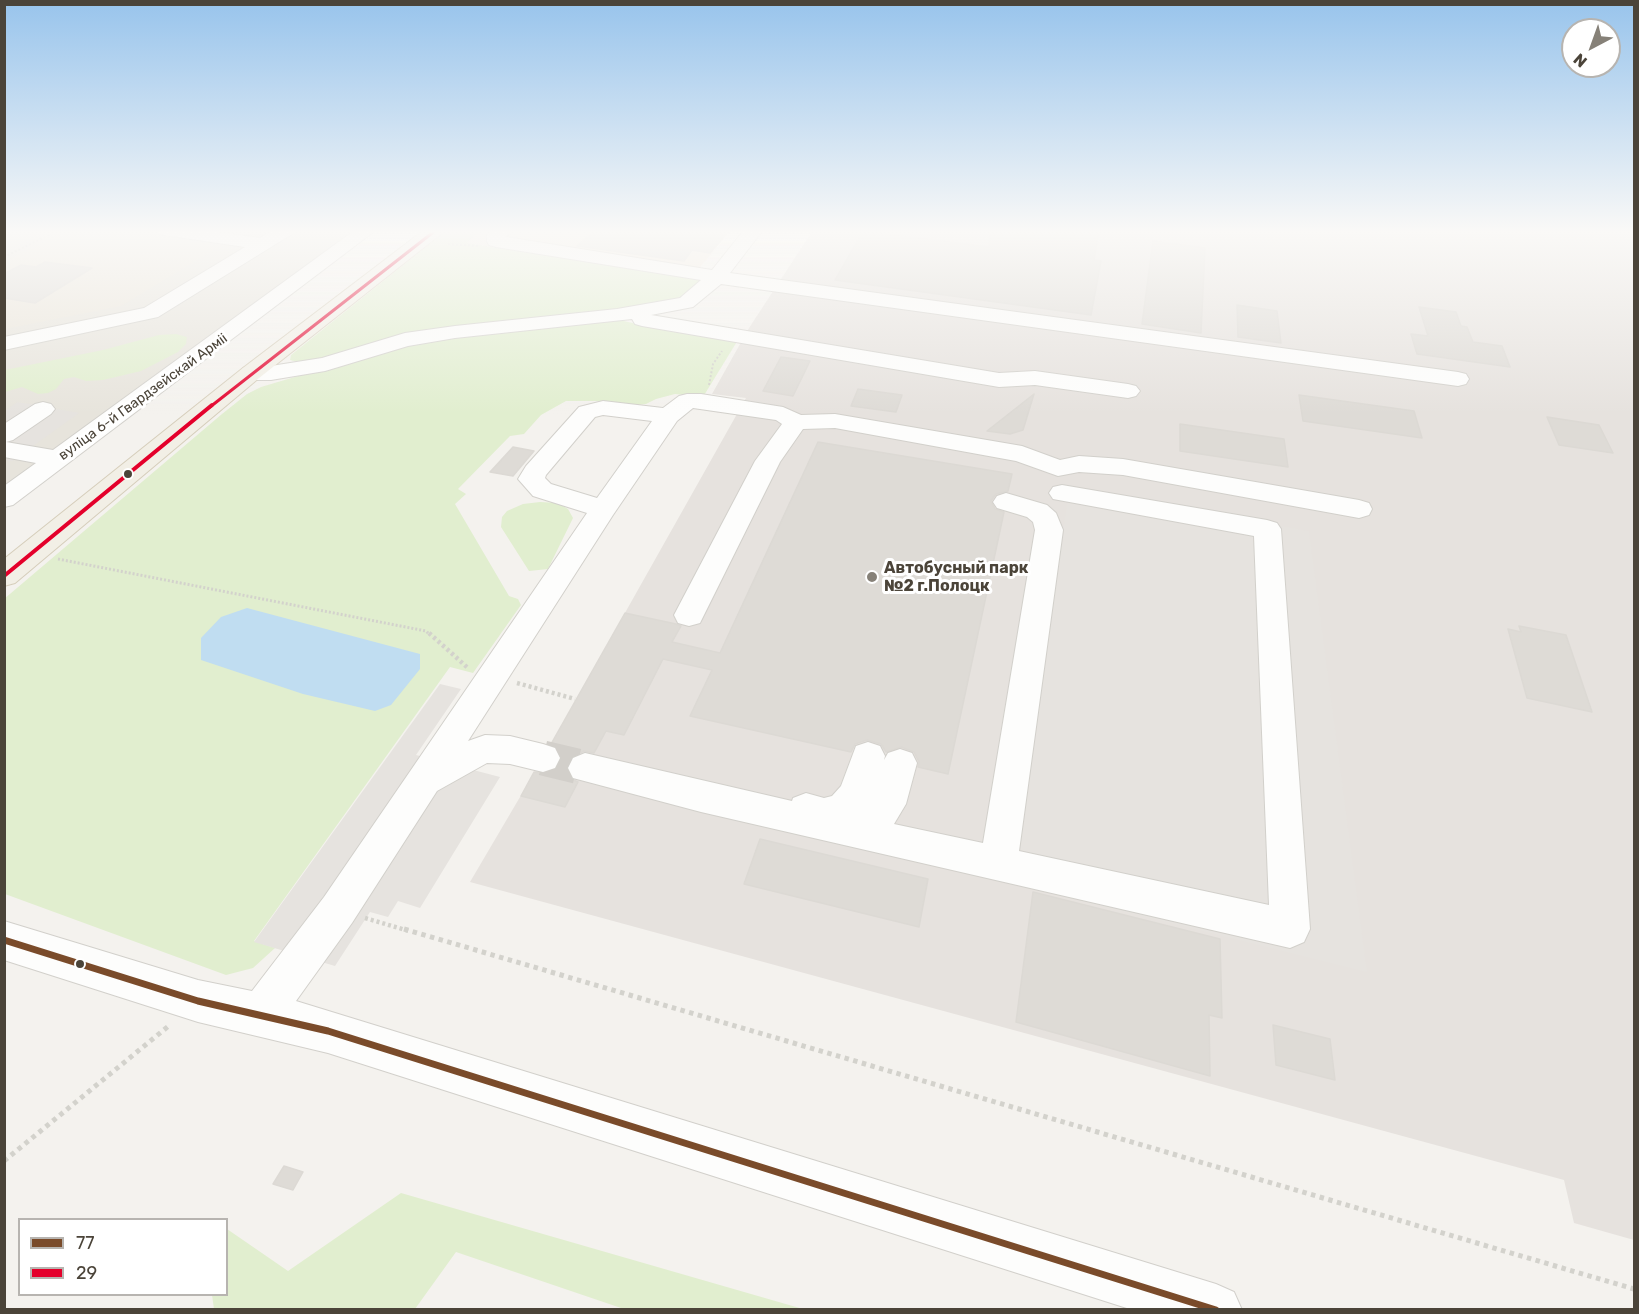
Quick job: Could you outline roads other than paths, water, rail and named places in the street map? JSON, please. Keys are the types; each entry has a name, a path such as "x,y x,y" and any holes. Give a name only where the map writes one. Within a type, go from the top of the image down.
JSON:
{"main road":[{"path":"4,576 251,373 357,291"}],"street":[{"path":"4,344 151,313 186,291"},
{"name":"вуліца 6-й Гвардзейскай Арміі","path":"4,499 286,291"},
{"path":"251,373 271,373 324,364 405,340 455,332 617,315 686,303 700,291"},
{"path":"821,291 1458,379"},
{"path":"617,315 999,380 1035,378 1128,391"},
{"path":"261,1014 338,910 603,509 668,416 687,402 700,401 783,414 796,423 835,421 1022,454 1060,481 1267,529 1290,929 701,797 589,762 857,822 878,817 888,804 884,759"},
{"path":"603,509 542,490 531,479 587,412 603,408 668,416"},
{"path":"4,435 43,409"},
{"path":"689,615 768,461 796,423"},
{"path":"4,450 58,459"},
{"path":"999,862 1049,530 1060,481 1079,464 1124,467 1359,509"},
{"path":"1006,502 1037,511 1046,519 1049,530"},
{"path":"431,770 485,749 546,752"},
{"path":"4,940 198,1001 261,1014 340,1035 1216,1310"}],"water":[{"path":"247,608 420,654 420,669 391,705 375,711 303,694 201,660 201,638 221,617"}],"tunnel":[{"path":"543,758 585,768"}],"place":[{"name":"Автобусный парк №2 г.Полоцк","path":"872,577"}]}
